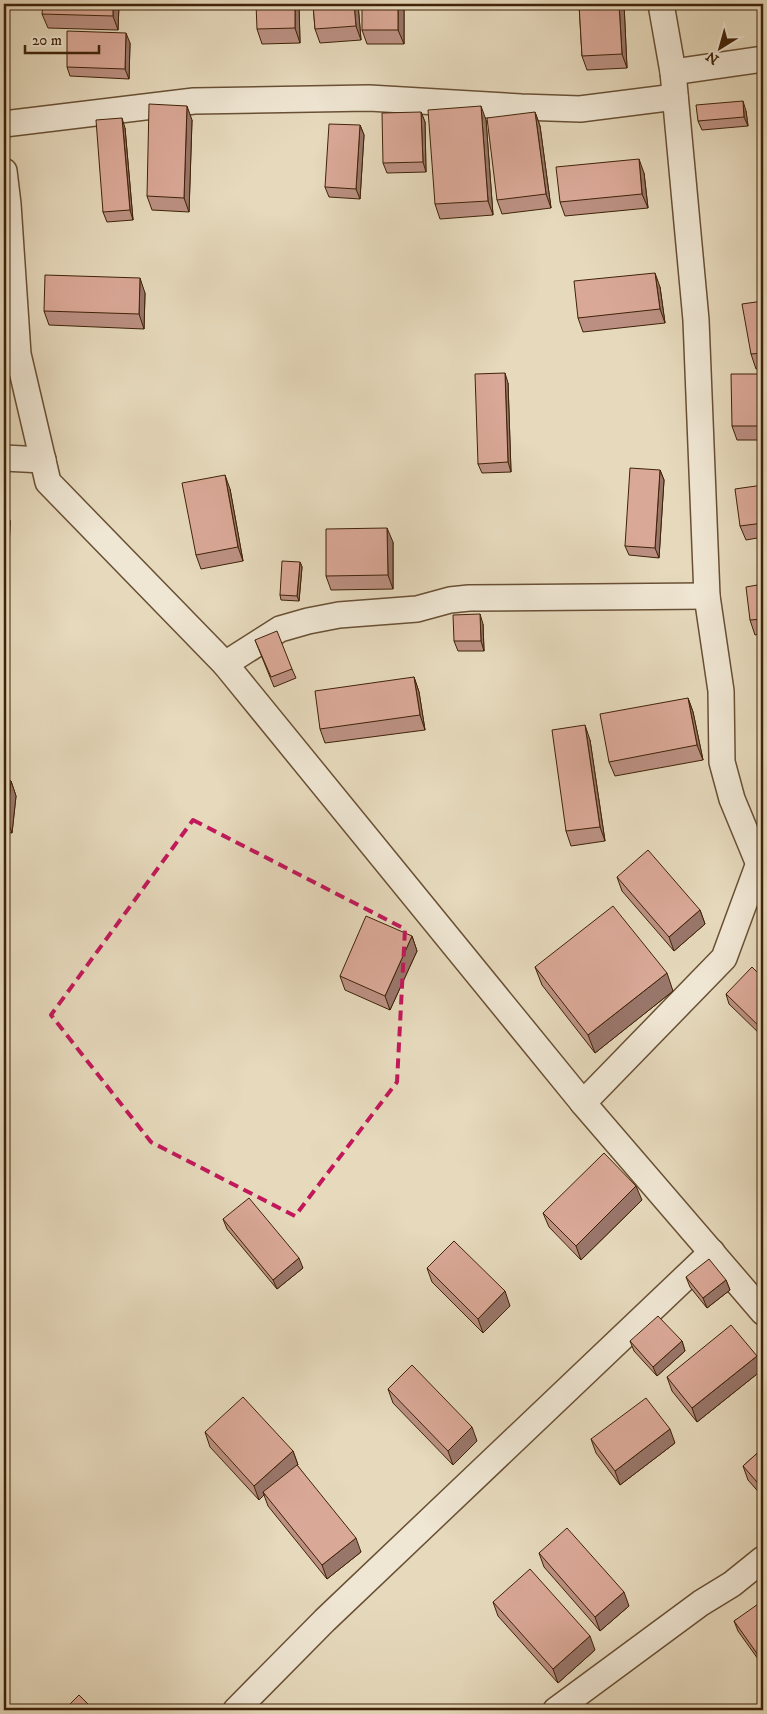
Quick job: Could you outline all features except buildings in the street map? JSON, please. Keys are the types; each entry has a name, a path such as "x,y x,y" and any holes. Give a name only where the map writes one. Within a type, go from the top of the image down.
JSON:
{"street":[{"path":"583,1103 724,958 761,857 732,799 722,762 721,691 707,596 696,320 673,72 661,4"},
{"path":"673,72 763,59"},
{"path":"4,124 194,101 369,98 521,108 580,109 675,97"},
{"path":"4,171 18,354 48,482 225,664 583,1103 763,1312"},
{"path":"4,458 43,460"},
{"path":"225,664 280,629 339,615 417,609 450,600 469,598 707,596"},
{"path":"236,1710 325,1620 712,1252"},
{"path":"556,1710 701,1603 732,1584 763,1559"}],"highlighted area":[{"path":"193,820 405,929 397,1082 295,1216 151,1142 51,1015"}]}
